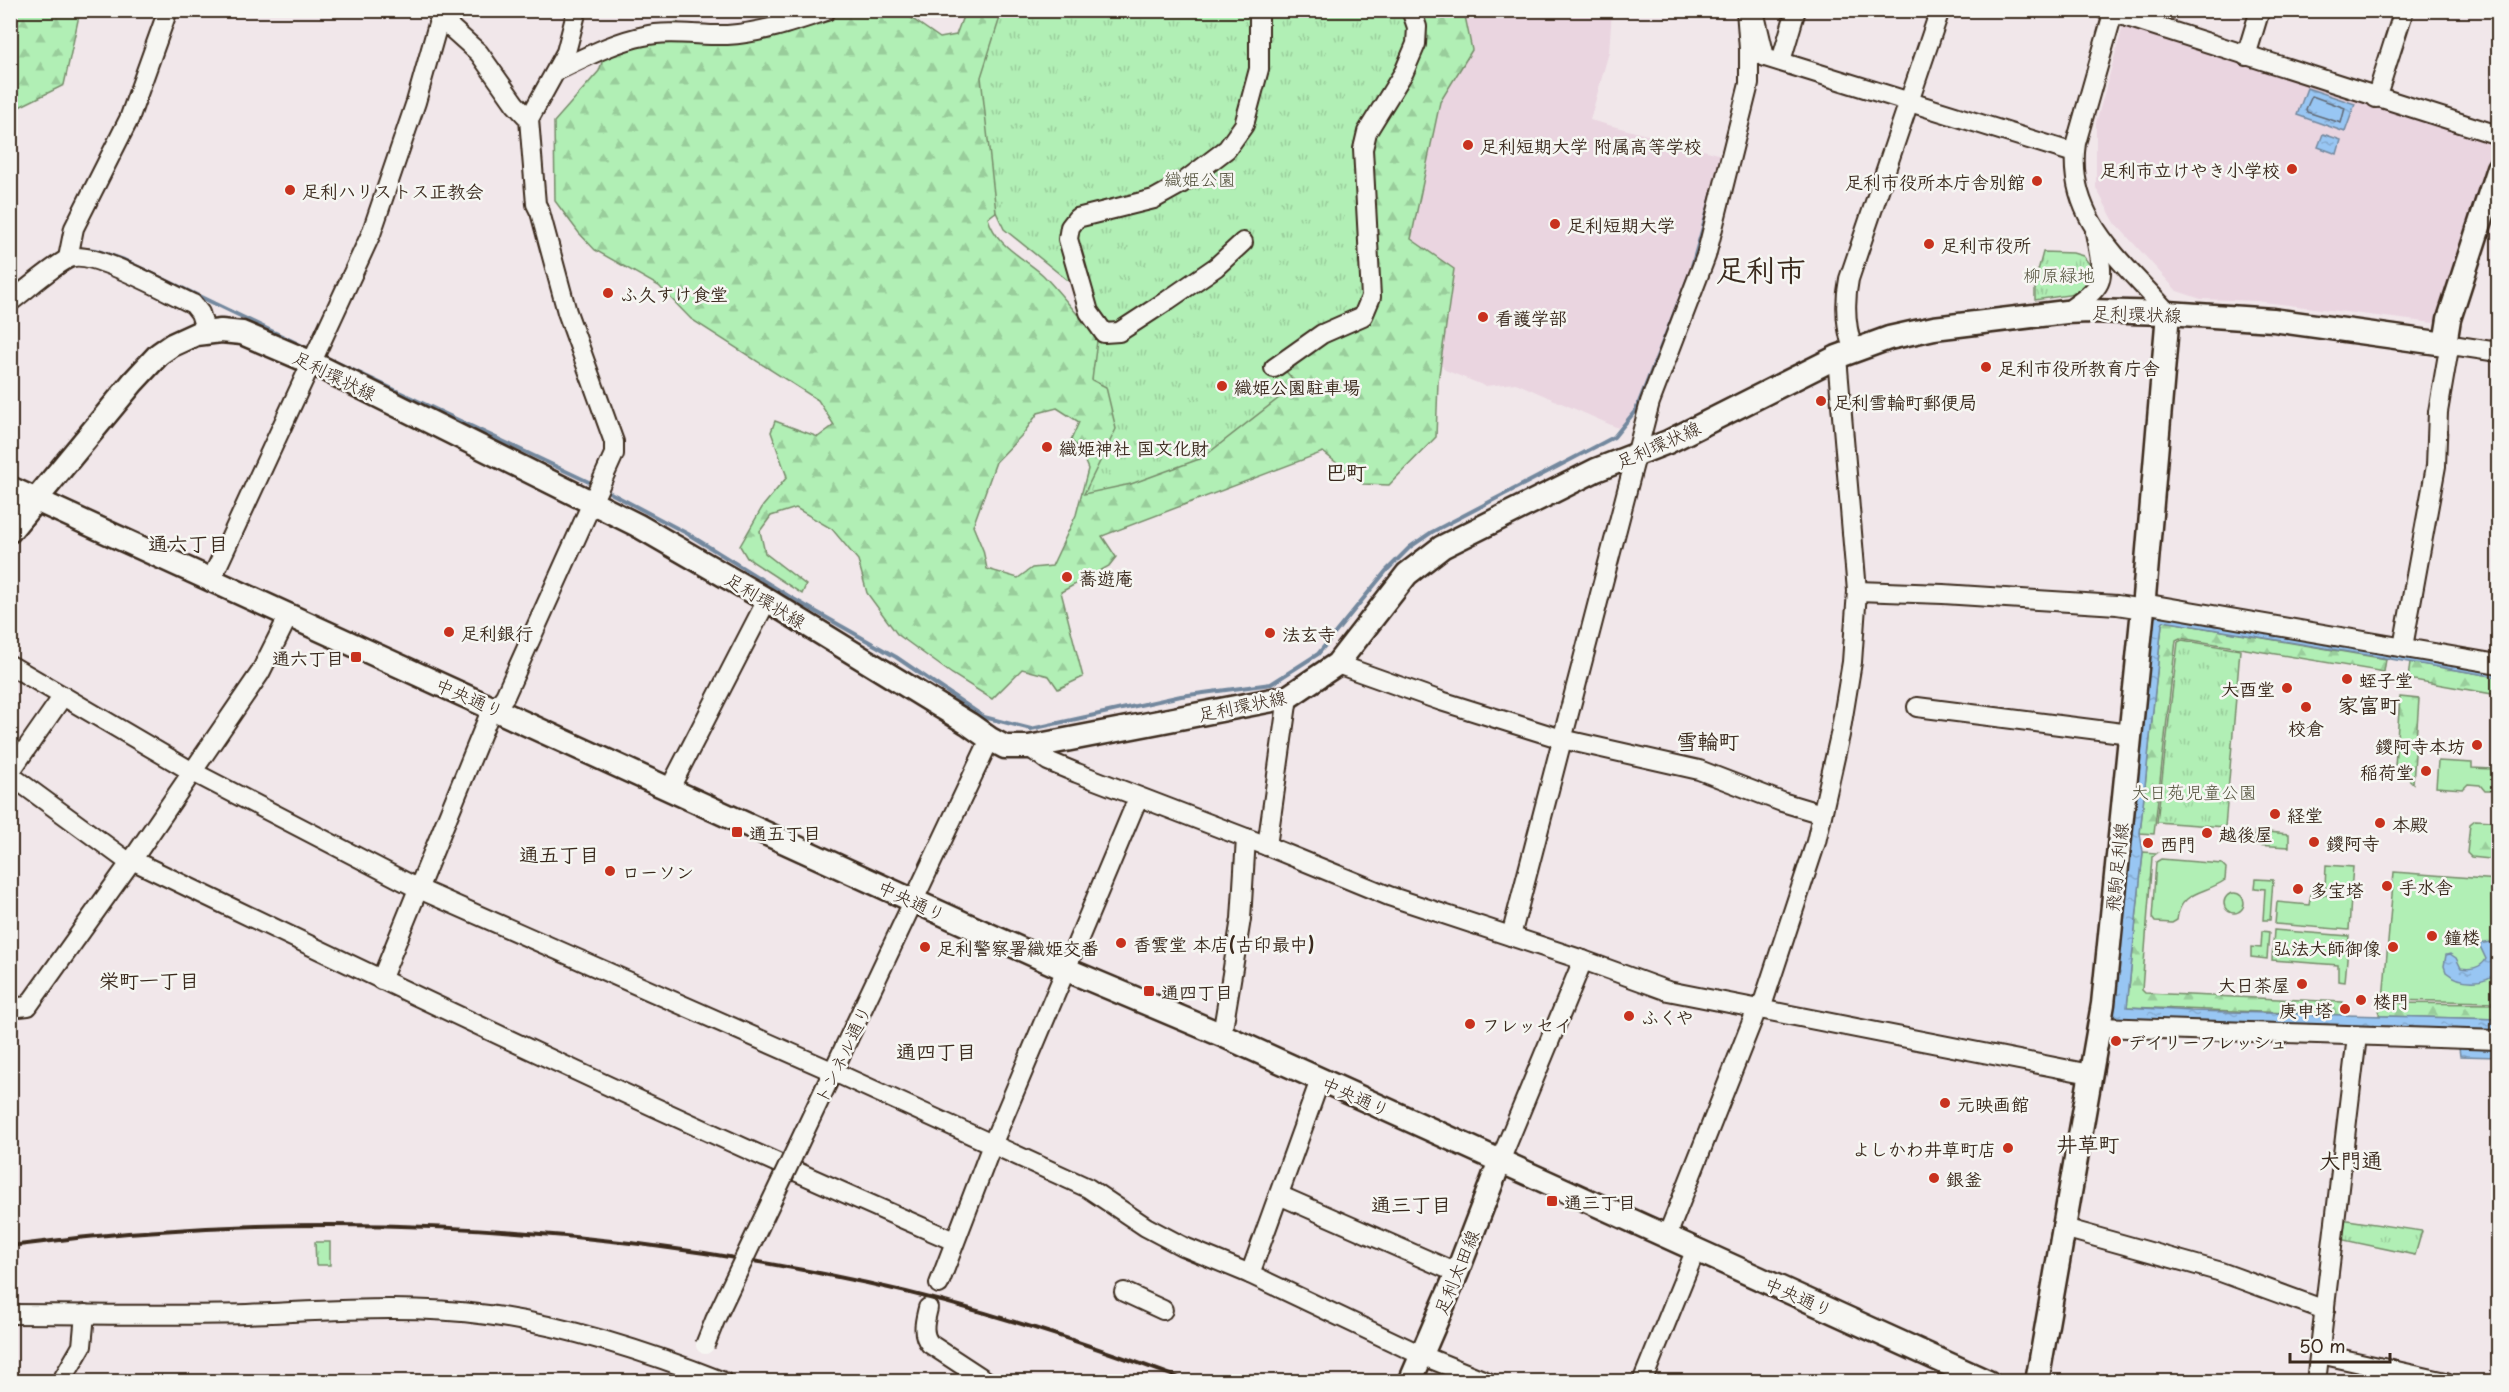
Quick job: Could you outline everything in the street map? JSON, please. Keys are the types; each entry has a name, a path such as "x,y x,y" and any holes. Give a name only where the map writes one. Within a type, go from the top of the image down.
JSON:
{"main road":[{"path":"2445,344 2449,319 2499,168"},
{"name":"足利環状線","path":"10,531 150,363 172,345 206,332 232,332 252,336 310,362 591,501 767,600 990,739 1005,747 1029,747 1288,698 1337,664 1407,574 1442,547 1596,470 1668,442 1845,353 1889,338 1934,328 2066,312 2168,313 2273,320 2445,344"},
{"name":"飛駒足利線","path":"2037,1382 2099,1026 2143,606 2168,313"},
{"name":"中央通り","path":"10,488 1065,969 1222,1035 1988,1382"},
{"name":"足利太田線","path":"1410,1382 1457,1273 1500,1161"}],"street":[{"path":"68,258 74,228 129,119 168,10"},
{"path":"529,119 566,52 577,10"},
{"path":"1243,242 1216,267 1168,300 1119,332 1104,333 1089,312 1068,239 1070,227 1077,218 1154,199 1181,184 1227,149 1244,125 1259,69 1259,10"},
{"path":"1274,368 1322,334 1363,316 1371,297 1363,149 1371,123 1404,72 1416,44 1417,27 1411,10"},
{"path":"1511,936 1650,402 1706,256 1749,84 1746,10"},
{"path":"1754,10 1765,57 2074,153"},
{"path":"1781,61 1796,10"},
{"path":"1667,1236 1759,1009 1816,842 1840,735 1852,662 1857,591 1845,353 1845,298 1849,279 1940,10"},
{"path":"2246,56 2260,10"},
{"path":"2376,98 2404,10"},
{"path":"558,70 610,46 646,35 727,34 782,19 826,11"},
{"path":"2066,312 2093,293 2101,283 2101,262 2095,230 2078,195 2074,174 2074,153 2111,11 2376,98 2499,135"},
{"path":"381,980 488,718 505,696 614,454 614,442 567,312 536,204 529,119 479,54 441,14"},
{"path":"210,580 371,234 416,102 441,14"},
{"path":"2095,230 2168,313"},
{"path":"10,302 68,258 80,255 99,260 193,304 200,313 206,332"},
{"path":"2403,647 2436,466 2438,412 2448,354 2445,344 2499,352"},
{"path":"1857,591 2143,606 2499,664"},
{"path":"669,790 767,600"},
{"path":"10,1008 28,1006 131,861 260,673 289,615"},
{"path":"1337,664 1441,701 1562,739 1699,770 1822,814"},
{"path":"10,665 191,771 419,889 834,1071 1088,1188 1146,1227 1182,1246 1250,1274 1421,1355 1488,1382"},
{"path":"63,696 10,773 131,861 798,1174 954,1241"},
{"path":"1267,846 1288,698"},
{"path":"1917,707 2130,734"},
{"name":"トンネル通り","path":"695,1370 715,1320 990,739"},
{"path":"1029,747 1048,761 1389,896 1583,960 1668,991 2090,1074"},
{"path":"939,1284 992,1145 1138,798"},
{"path":"1222,1035 1241,919 1246,838"},
{"path":"1500,1161 1583,960"},
{"path":"2099,1026 2499,1040"},
{"path":"2316,1382 2357,1036"},
{"path":"1250,1274 1320,1080"},
{"path":"1279,1195 1457,1273"},
{"path":"2064,1228 2197,1265 2325,1310"},
{"path":"1642,1382 1696,1249"},
{"path":"1124,1292 1163,1310"},
{"path":"928,1308 924,1329 926,1339 930,1344 988,1382"},
{"path":"10,1314 213,1315 398,1309 450,1311 532,1322 583,1334 695,1370 724,1382"},
{"path":"61,1382 82,1346 86,1314"},
{"path":"2320,1354 2445,1382"}],"shaded area":[{"name":"足利短期大学","path":"1458,11 1612,11 1609,52 1590,120 1722,155 1710,216 1640,410 1618,428 1516,383 1485,386 1445,370 1430,348 1405,231"},
{"name":"足利市立けやき小学校","path":"2123,26 2492,139 2495,149 2442,315 2433,323 2256,301 2201,299 2177,291 2115,223 2096,188 2096,123"}],"green space":[{"path":"11,10 80,11 64,85 11,111"},
{"path":"799,10 901,11 940,38 956,35 965,11 1464,11 1472,50 1440,102 1411,239 1454,269 1438,382 1436,437 1389,485 1363,484 1323,452 1102,536 1116,557 1109,566 1061,592 1083,677 1058,689 1049,676 1022,669 992,699 952,674 897,634 867,593 858,560 832,529 796,508 771,516 760,531 765,553 806,585 802,594 747,558 740,546 763,506 787,477 771,432 775,421 818,437 834,425 818,400 691,319 659,286 595,250 555,201 554,122 599,71 607,47 676,22 726,45 765,39","holes":["1377,92 1363,274 1117,315 1077,314 1043,275 1004,244 992,228 988,218 1006,204","1057,408 1079,422 1071,440 1080,450 1088,469 1076,515 1052,566 1032,568 1018,578 987,569 983,550 973,526 996,462 1023,434 1038,413"]},
{"name":"織姫公園","path":"1002,11 1410,11 1412,66 1375,115 1365,200 1363,316 1282,367 1297,384 1202,458 1131,484 1084,494 1116,429 1106,387 1092,380 1098,333 1072,284 1004,229 996,212 981,77"},
{"name":"柳原緑地","path":"2043,252 2073,253 2083,256 2094,270 2094,279 2082,293 2035,300 2035,282"},
{"path":"2164,621 2386,659 2384,672 2180,638 2176,640 2154,834 2140,833"},
{"name":"大日苑児童公園","path":"2182,640 2240,650 2225,827 2157,822 2178,642"},
{"path":"2410,662 2498,677 2498,695 2408,679"},
{"path":"2400,697 2419,699 2413,783 2395,766"},
{"path":"2438,761 2472,763 2472,768 2492,769 2493,765 2498,766 2498,791 2485,791 2480,785 2468,784 2463,789 2436,787"},
{"path":"2475,820 2493,821 2496,826 2493,855 2490,859 2471,857 2467,853 2470,824"},
{"path":"2255,831 2289,834 2289,847 2254,845"},
{"path":"2143,852 2157,853 2152,857 2142,990 2145,993 2343,1002 2342,1015 2127,1007"},
{"path":"2161,859 2222,864 2226,868 2225,880 2188,898 2179,910 2177,920 2172,923 2155,922 2152,918 2156,862"},
{"path":"2326,865 2353,867 2351,890 2325,888"},
{"path":"2394,872 2498,880 2498,1002 2383,1000"},
{"path":"2256,879 2273,880 2270,920 2263,920 2265,889 2255,888"},
{"path":"2234,893 2241,896 2244,903 2241,910 2234,913 2227,910 2224,903 2227,896"},
{"path":"2311,894 2351,897 2349,930 2275,924 2277,902 2309,905"},
{"path":"2274,930 2349,936 2345,982 2338,981 2338,965 2272,960"},
{"path":"2262,931 2269,932 2267,959 2251,957 2251,947 2261,948"},
{"path":"2380,1003 2498,1004 2498,1019 2379,1016"},
{"path":"2341,1219 2422,1231 2415,1255 2339,1239"},
{"path":"315,1242 330,1242 330,1265 316,1265"}],"water":[{"path":"2307,88 2355,104 2345,132 2297,115"},
{"path":"2323,134 2341,140 2337,154 2318,147"},
{"path":"2161,612 2498,669 2498,677 2164,621 2140,833 2143,852 2127,1007 2191,1011 2498,1019 2498,1034 2119,1021 2112,1015 2153,619"},
{"path":"2491,942 2498,948 2498,971 2493,976 2480,981 2465,981 2446,972 2444,966 2446,955 2450,954 2456,958 2461,968 2475,968 2486,959 2479,944"},
{"path":"2459,1048 2498,1049 2498,1057 2460,1056"}],"waterway":[{"path":"1692,266 1717,178"},
{"path":"75,248 95,250 124,260 311,350"},
{"path":"603,489 688,534 790,597 896,657 984,717 1031,729 1181,696 1271,684 1318,654 1386,571 1410,547 1432,532 1614,437 1636,410 1690,273"},
{"path":"10,290 18,284"},
{"path":"321,355 593,484"}],"railway":[{"path":"10,1246 117,1234 224,1227 332,1225 440,1227 548,1234 655,1246 762,1262 867,1283 949,1303 1030,1326 1190,1382"}],"place":[{"name":"足利短期大学 附属高等学校","path":"1468,145"},
{"name":"足利市立けやき小学校","path":"2292,169"},
{"name":"足利市役所本庁舎別館","path":"2037,181"},
{"name":"足利ハリストス正教会","path":"290,190"},
{"name":"足利短期大学","path":"1555,224"},
{"name":"足利市役所","path":"1929,244"},
{"name":"ふ久すけ食堂","path":"608,293"},
{"name":"看護学部","path":"1483,317"},
{"name":"足利市役所教育庁舎","path":"1986,367"},
{"name":"織姫公園駐車場","path":"1222,386"},
{"name":"足利雪輪町郵便局","path":"1821,401"},
{"name":"織姫神社 国文化財","path":"1047,447"},
{"name":"蕎遊庵","path":"1067,577"},
{"name":"足利銀行","path":"449,632"},
{"name":"法玄寺","path":"1270,633"},
{"name":"通六丁目","path":"356,657"},
{"name":"蛭子堂","path":"2347,679"},
{"name":"大酉堂","path":"2287,688"},
{"name":"校倉","path":"2306,707"},
{"name":"鑁阿寺本坊","path":"2477,745"},
{"name":"稲荷堂","path":"2426,771"},
{"name":"経堂","path":"2275,814"},
{"name":"本殿","path":"2380,823"},
{"name":"通五丁目","path":"737,832"},
{"name":"越後屋","path":"2207,833"},
{"name":"鑁阿寺","path":"2314,842"},
{"name":"西門","path":"2148,843"},
{"name":"ローソン","path":"610,871"},
{"name":"手水舎","path":"2387,886"},
{"name":"多宝塔","path":"2298,889"},
{"name":"鐘楼","path":"2432,936"},
{"name":"香雲堂 本店(古印最中)","path":"1121,943"},
{"name":"足利警察署織姫交番","path":"925,947"},
{"name":"弘法大師御像","path":"2393,947"},
{"name":"大日茶屋","path":"2302,984"},
{"name":"通四丁目","path":"1149,991"},
{"name":"楼門","path":"2361,1000"},
{"name":"庚申塔","path":"2345,1009"},
{"name":"ふくや","path":"1629,1016"},
{"name":"フレッセイ","path":"1470,1024"},
{"name":"デイリーフレッシュ","path":"2116,1041"},
{"name":"元映画館","path":"1945,1103"},
{"name":"よしかわ井草町店","path":"2008,1148"},
{"name":"銀釜","path":"1934,1178"},
{"name":"通三丁目","path":"1552,1201"}],"district":[{"name":"足利市","path":"1761,268"},
{"name":"巴町","path":"1346,471"},
{"name":"通六丁目","path":"188,543"},
{"name":"家富町","path":"2369,704"},
{"name":"雪輪町","path":"1708,740"},
{"name":"通五丁目","path":"559,854"},
{"name":"栄町一丁目","path":"149,980"},
{"name":"通四丁目","path":"936,1051"},
{"name":"井草町","path":"2088,1143"},
{"name":"大門通","path":"2351,1159"},
{"name":"通三丁目","path":"1411,1204"}]}
